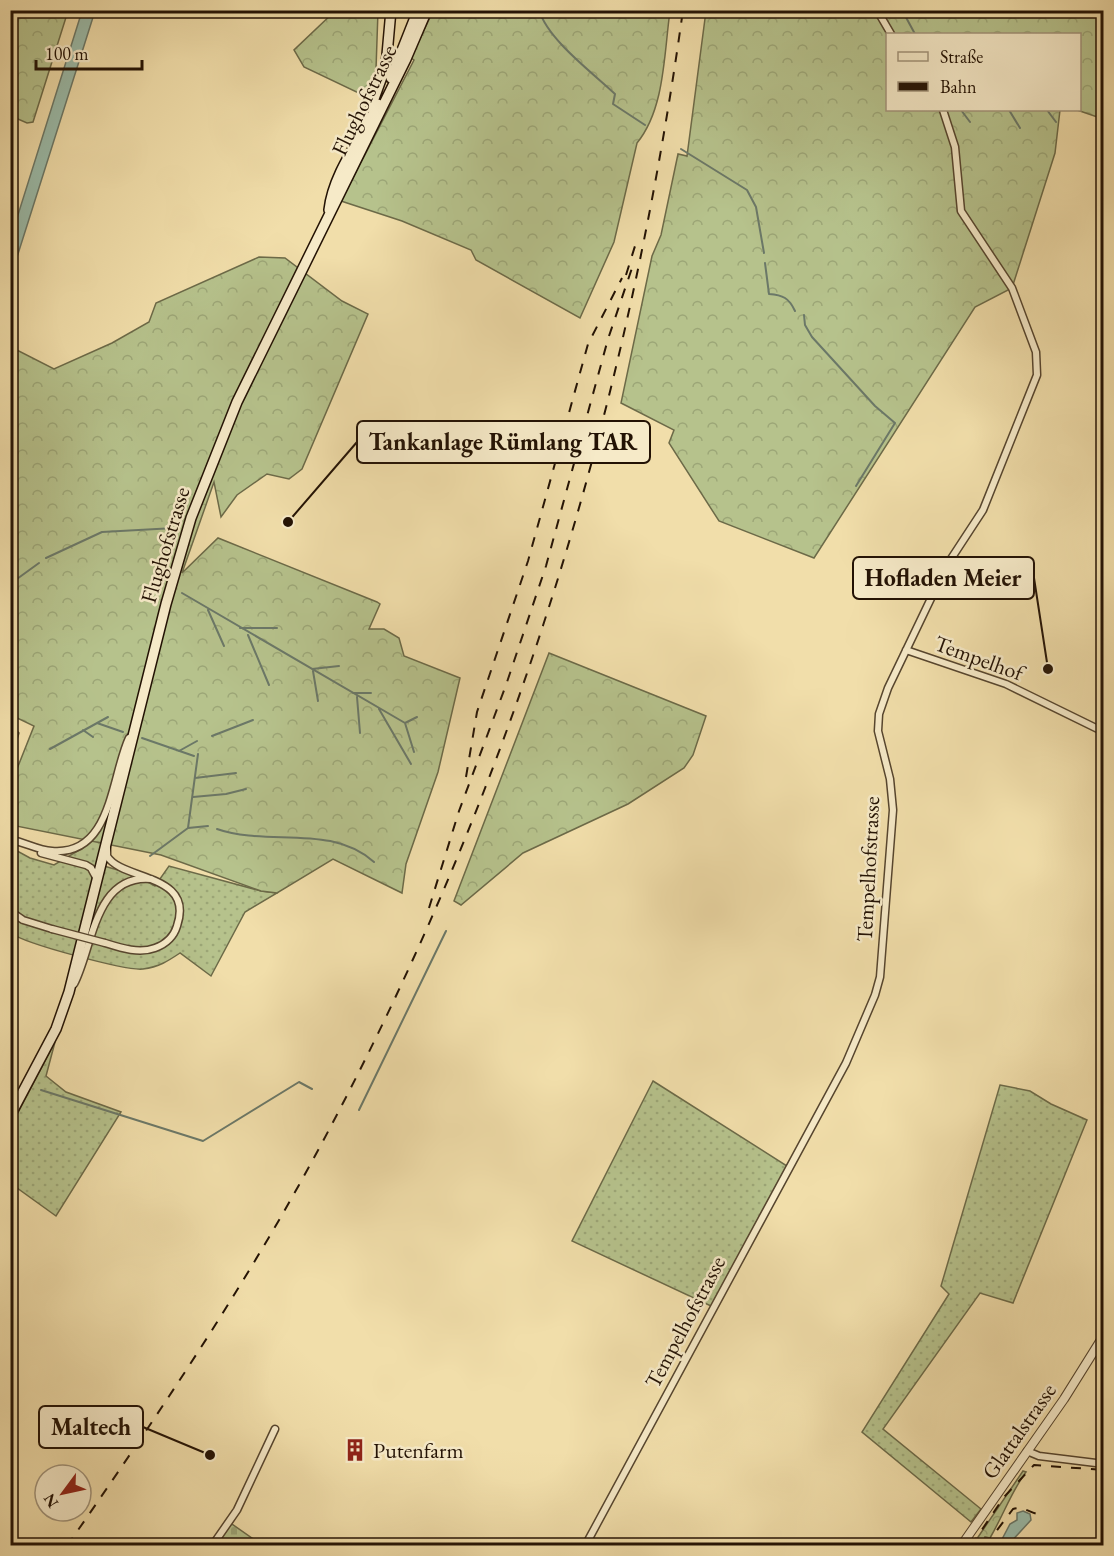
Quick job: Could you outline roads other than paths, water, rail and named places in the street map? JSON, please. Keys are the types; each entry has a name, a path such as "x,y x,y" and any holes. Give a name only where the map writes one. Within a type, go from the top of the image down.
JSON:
{"main road":[{"path":"369,118 386,66 391,10"},
{"path":"329,213 330,198 388,83 418,10"},
{"name":"Flughofstrasse","path":"10,1116 56,1029 69,992 191,518 237,402 406,59 427,10"}],"street":[{"path":"877,10 879,19 890,33"},
{"name":"Tempelhofstrasse","path":"585,1545 846,1063 875,995 880,977 893,810 890,778 878,731 879,714 906,650 948,565 983,510 1034,387 1038,363 1012,288 961,211 955,147 943,111"},
{"name":"Tempelhof","path":"906,650 1006,684 1104,732"},
{"path":"11,841 52,851 78,847 91,838 104,816 123,752 137,722"},
{"path":"11,841 36,852 86,865 91,868 98,881"},
{"path":"10,911 23,920 135,951 159,946 172,936 178,922 177,903 169,888 112,863 107,856 107,842"},
{"path":"69,992 79,974 101,907 111,893 131,880 154,880"},
{"name":"Glattalstrasse","path":"961,1545 1104,1335"},
{"path":"212,1545 237,1510 275,1429"},
{"path":"1027,1451 1039,1456 1104,1464"}],"waterway":[{"path":"539,10 561,44 615,94 613,104 645,125"},
{"path":"902,10 914,33"},
{"path":"962,111 970,122"},
{"path":"1010,111 1020,128"},
{"path":"1048,111 1056,122"},
{"path":"681,149 747,190 756,207 764,253"},
{"path":"765,263 769,294 785,298 795,311"},
{"path":"804,315 805,325 812,337 875,406 895,423 856,486"},
{"path":"46,558 102,532 175,528"},
{"path":"10,584 39,563"},
{"path":"182,593 405,723 414,752"},
{"path":"208,610 224,646"},
{"path":"240,628 277,628"},
{"path":"248,635 269,685"},
{"path":"312,669 339,666"},
{"path":"313,671 318,701"},
{"path":"353,693 371,693"},
{"path":"357,697 360,733"},
{"path":"379,709 411,764"},
{"path":"50,749 108,717"},
{"path":"405,723 417,717"},
{"path":"212,736 253,720"},
{"path":"97,723 123,732"},
{"path":"83,730 93,737"},
{"path":"142,738 194,756"},
{"path":"179,751 197,741"},
{"path":"188,828 198,754"},
{"path":"195,778 236,773"},
{"path":"193,797 226,794 246,789"},
{"path":"150,856 188,828 208,826"},
{"path":"217,829 237,834 318,839 338,843 357,850 374,862"},
{"path":"359,1110 446,931"},
{"path":"41,1090 203,1141 299,1082 312,1089"}],"railway":[{"path":"67,1546 188,1368 245,1278 299,1185 372,1046 437,905 495,761 546,616 590,468 627,318 658,165 683,10"},
{"path":"626,275 635,246"},
{"path":"429,908 459,811 506,685 546,566 608,339 632,268"},
{"path":"466,777 477,712 528,561 588,344 622,278"},
{"path":"971,1546 1004,1497 1034,1465 1104,1470"},
{"path":"985,1546 1013,1509 1021,1508 1036,1514 1044,1514"}],"place":[{"name":"Tankanlage Rümlang TAR","path":"288,522"},
{"name":"Hofladen Meier","path":"1048,669"},
{"name":"Putenfarm","path":"355,1450"},
{"name":"Maltech","path":"210,1455"}]}
